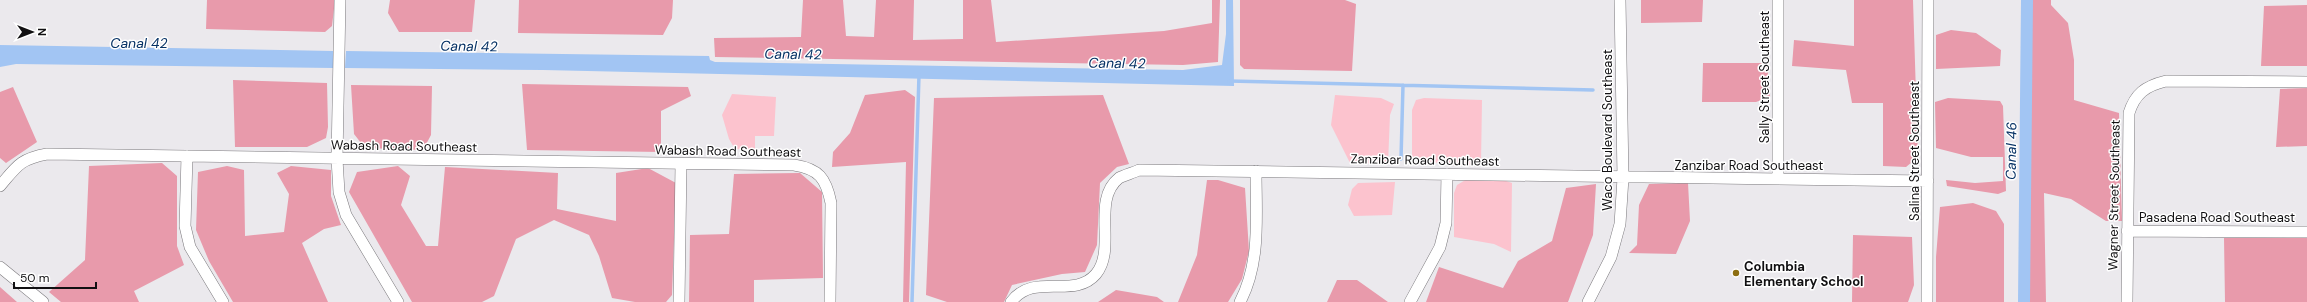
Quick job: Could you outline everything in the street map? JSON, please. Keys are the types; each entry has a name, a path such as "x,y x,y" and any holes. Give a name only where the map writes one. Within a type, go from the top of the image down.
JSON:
{"street":[{"path":"340,0 337,159 339,192 346,215 398,302"},
{"name":"Waco Boulevard Southeast","path":"1588,302 1611,257 1620,224 1623,178 1620,0"},
{"name":"Sally Street Southeast","path":"1778,0 1778,179"},
{"name":"Salina Street Southeast","path":"1927,302 1928,0"},
{"name":"Wagner Street Southeast","path":"2127,302 2129,114 2133,101 2141,91 2152,84 2166,81 2307,82"},
{"name":"Wabash Road Southeast","path":"0,186 16,168 29,157 41,155 794,165 809,167 819,174 828,187 831,203 830,302"},
{"path":"187,156 185,226 190,247 223,302"},
{"path":"679,302 681,164"},
{"name":"Zanzibar Road Southeast","path":"1011,302 1018,293 1036,286 1070,286 1082,283 1096,273 1104,256 1105,205 1110,191 1119,178 1139,170 1623,178 1928,181"},
{"path":"1240,302 1246,291 1255,263 1256,171"},
{"path":"1410,302 1440,247 1446,223 1447,174"},
{"name":"Pasadena Road Southeast","path":"2127,231 2307,232"},
{"path":"0,267 43,302"}],"shaded area":[{"path":"207,0 335,0 332,26 325,32 206,29"},
{"path":"390,0 475,0 472,32 399,32 388,13"},
{"path":"519,0 673,0 672,18 663,35 518,33"},
{"path":"803,0 843,0 846,36 874,37 876,0 914,0 913,40 963,39 963,0 991,0 996,42 1164,31 1212,23 1212,0 1220,0 1218,62 1183,65 715,57 714,38 801,37"},
{"path":"1240,0 1345,0 1356,4 1352,71 1244,69 1240,65"},
{"path":"1641,0 1703,0 1702,22 1641,23"},
{"path":"1854,0 1913,0 1918,157 1906,167 1883,166 1883,103 1852,103 1846,70 1792,66 1794,40 1854,46"},
{"path":"2031,0 2051,0 2051,5 2068,23 2074,60 2074,100 2119,113 2122,221 2106,221 2071,199 2044,193 2046,302 2028,302"},
{"path":"2307,5 2307,66 2261,66 2264,6"},
{"path":"1951,30 1976,33 2001,50 2000,66 1936,69 1936,35"},
{"path":"1703,63 1767,63 1770,97 1756,102 1702,102"},
{"path":"233,80 327,83 328,127 326,138 307,147 235,147"},
{"path":"522,84 688,87 691,96 661,111 661,152 527,150"},
{"path":"351,85 432,86 431,135 423,150 365,148 354,134"},
{"path":"13,87 37,142 6,163 0,158 0,92"},
{"path":"2307,88 2307,146 2276,147 2280,89"},
{"path":"905,90 915,97 909,302 903,302 906,162 832,167 833,152 850,133 865,95"},
{"path":"732,94 776,97 774,136 755,136 755,150 735,149 729,139 722,115"},
{"path":"1103,95 1129,164 1117,167 1100,183 1097,245 1085,272 1062,274 1012,285 1004,302 947,302 926,295 934,98"},
{"path":"1335,95 1381,98 1394,104 1390,115 1388,164 1350,163 1331,125"},
{"path":"1424,98 1482,100 1481,164 1459,166 1412,159 1412,110 1416,100"},
{"path":"1948,98 2000,101 2003,106 2006,191 1998,194 1947,186 1946,180 1975,183 2003,181 2003,157 1971,157 1936,148 1935,102"},
{"path":"162,163 177,176 177,246 184,265 134,291 139,302 61,302 49,292 85,260 89,166"},
{"path":"227,166 244,170 245,236 284,232 289,194 277,173 291,166 331,170 331,196 341,225 324,229 302,243 328,302 233,302 209,261 196,230 198,172"},
{"path":"398,166 410,176 401,205 426,246 438,246 445,167 558,173 557,209 616,221 616,173 648,168 676,183 672,295 666,302 635,302 612,298 599,256 589,235 554,220 516,239 494,296 482,302 412,302 349,192 357,172"},
{"path":"800,173 822,192 823,278 754,280 754,302 689,302 690,235 729,234 734,174"},
{"path":"1467,179 1503,180 1512,183 1511,252 1494,244 1454,237 1454,193 1457,185"},
{"path":"1207,180 1218,180 1245,188 1249,251 1242,279 1228,302 1178,302 1197,255"},
{"path":"1395,182 1392,215 1354,216 1348,205 1352,189 1358,183"},
{"path":"1688,183 1690,221 1676,254 1629,253 1637,245 1639,205 1649,184"},
{"path":"1596,184 1593,235 1568,302 1426,302 1439,267 1503,288 1518,261 1552,241 1566,188"},
{"path":"1973,203 1996,211 2004,224 2004,302 1936,302 1936,257 1940,207"},
{"path":"1853,235 1912,237 1914,285 1908,302 1852,302"},
{"path":"2224,238 2307,238 2307,302 2225,302"},
{"path":"1337,280 1357,280 1388,302 1327,302"},
{"path":"0,287 17,302 0,302"},
{"path":"1116,290 1157,297 1164,302 1098,302"}],"water":[{"path":"1226,0 1233,0 1234,86 543,70 345,68 346,51 709,56 710,60 715,62 1183,70 1222,65 1226,34"},
{"path":"0,45 333,51 333,68 16,64 0,67"}],"waterway":[{"name":"Canal 46","path":"2024,302 2027,0"},
{"path":"912,302 919,75"},
{"path":"1229,81 1593,90"},
{"path":"1401,159 1403,85"}],"place":[{"name":"Columbia Elementary School","path":"1736,273"}],"water label":[{"name":"Canal 42","path":"139,43"},
{"name":"Canal 42","path":"469,46"},
{"name":"Canal 42","path":"793,54"},
{"name":"Canal 42","path":"1117,63"}]}
